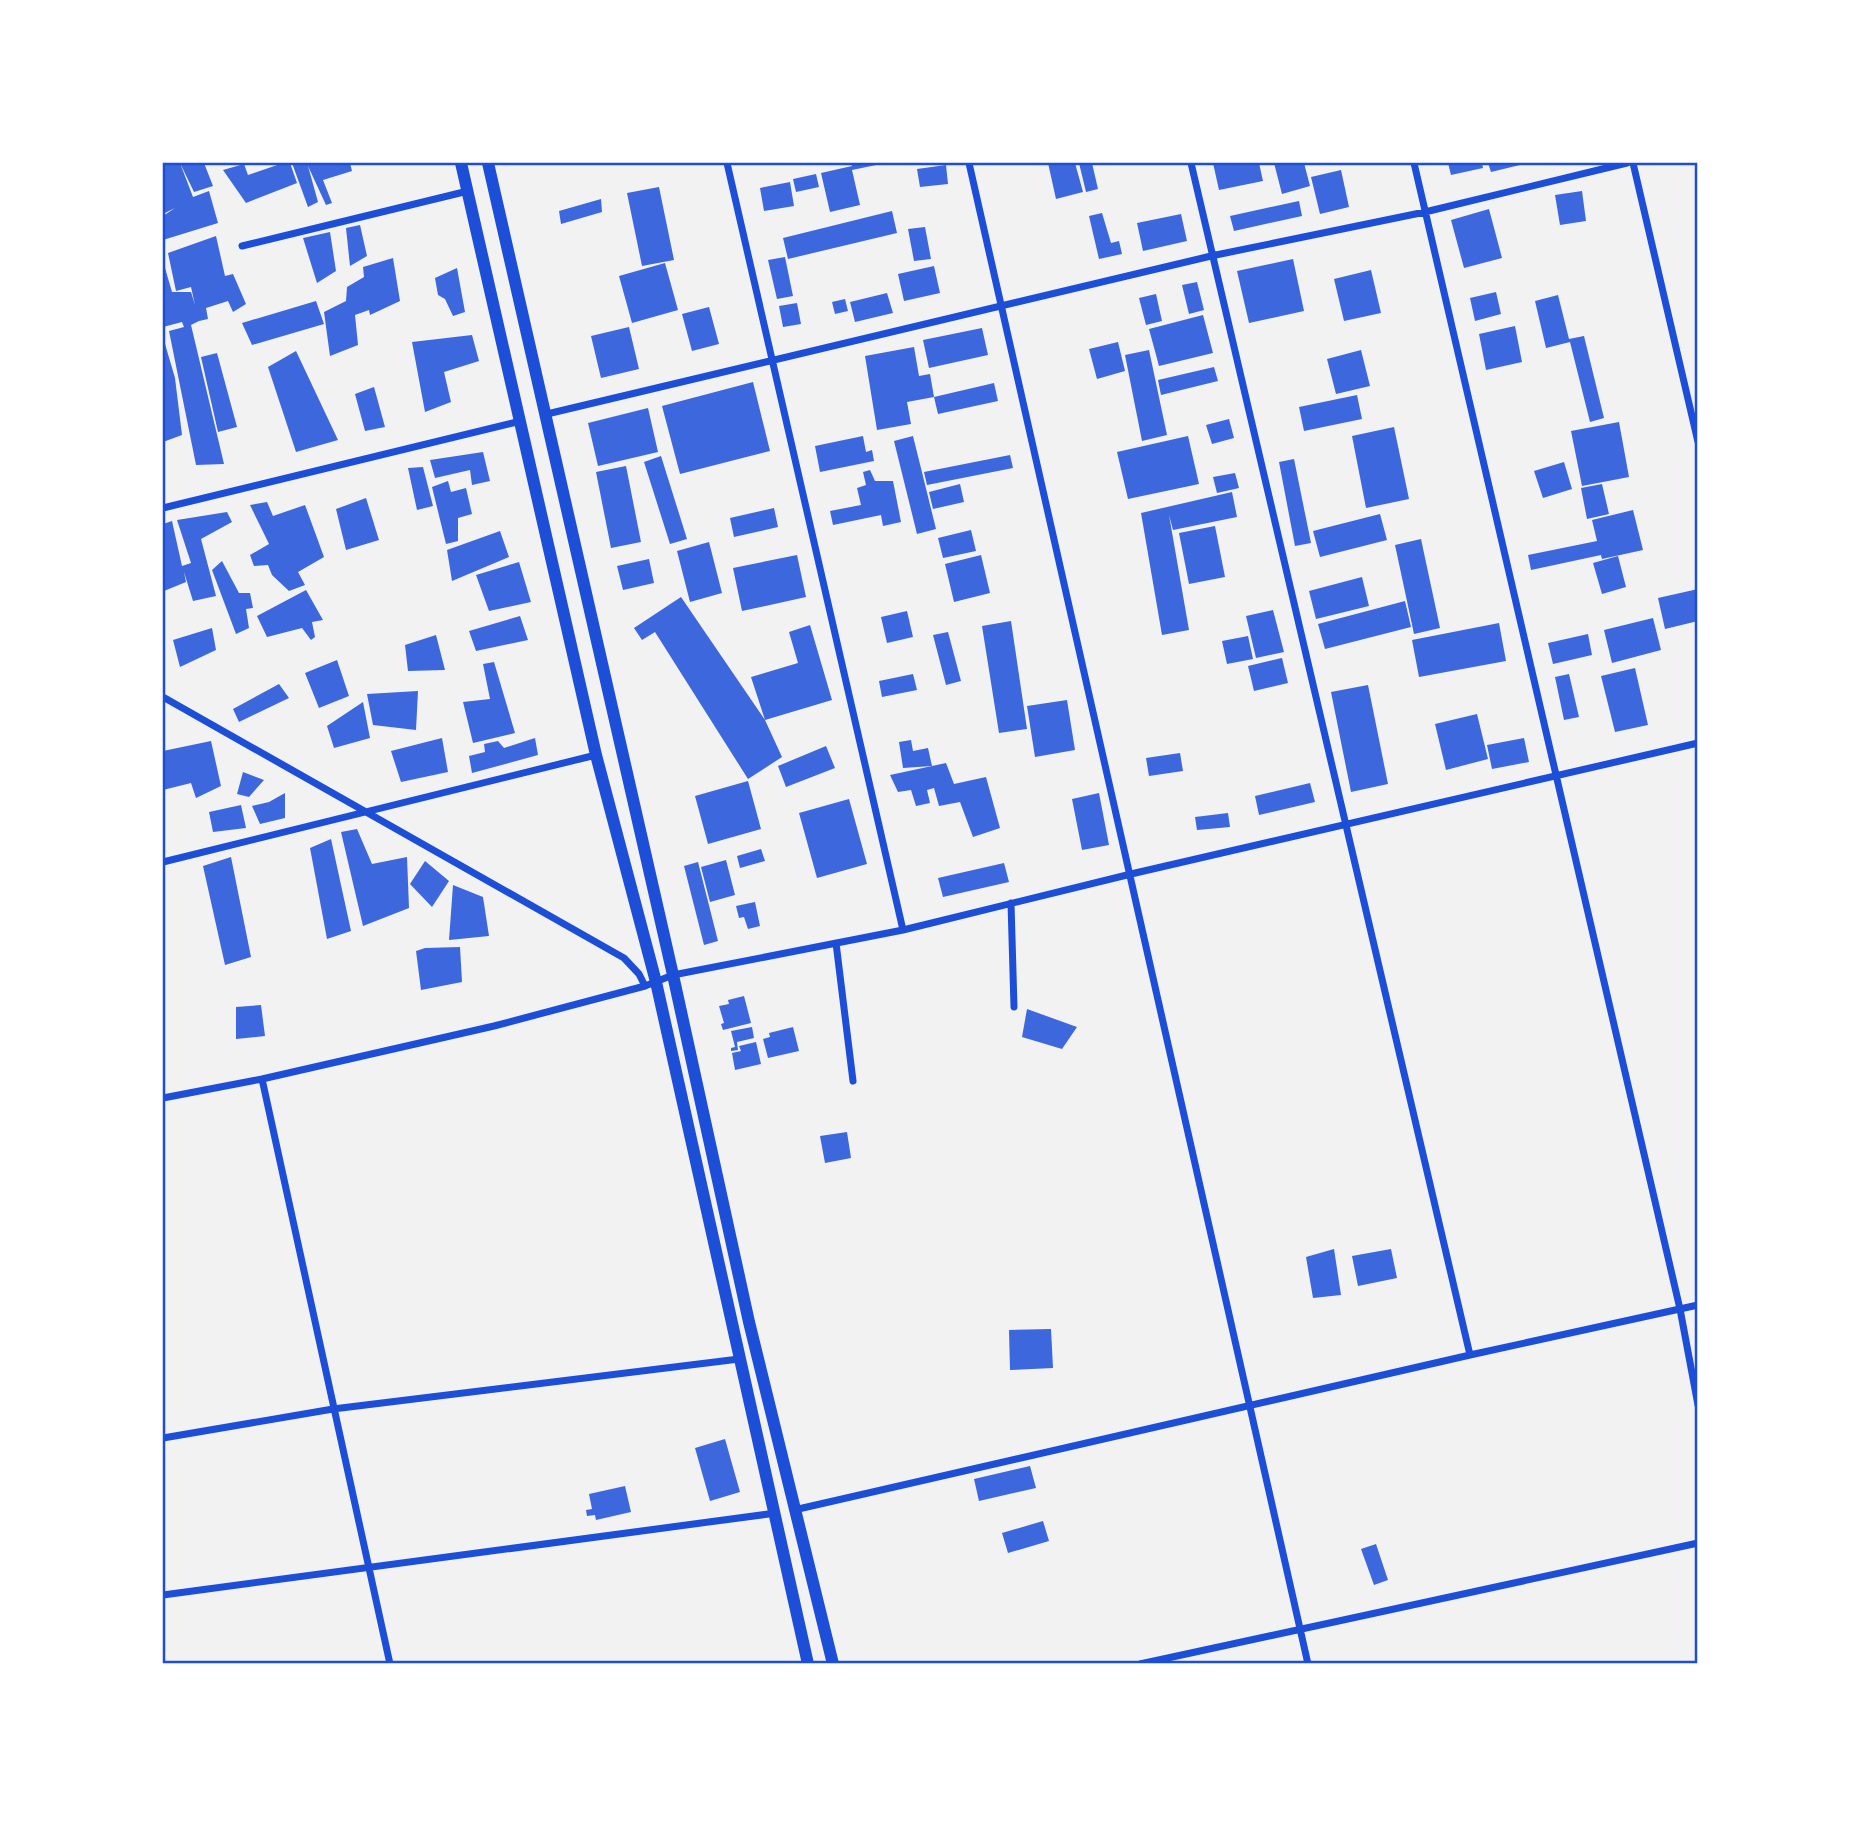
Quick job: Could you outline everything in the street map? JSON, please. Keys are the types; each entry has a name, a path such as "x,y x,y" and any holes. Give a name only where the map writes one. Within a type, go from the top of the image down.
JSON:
{"street":[{"path":"461,163 596,755 776,1513 808,1664"},
{"path":"488,163 547,414 749,1322 793,1510 833,1664"},
{"path":"727,163 903,930"},
{"path":"969,163 1308,1664"},
{"path":"1191,163 1470,1355"},
{"path":"1414,163 1680,1309 1698,1405"},
{"path":"547,414 1211,256 1425,212 1628,163"},
{"path":"1633,163 1698,442"},
{"path":"242,246 468,191"},
{"path":"163,508 521,421"},
{"path":"163,697 624,958 651,984"},
{"path":"163,1098 262,1079 494,1026 651,984 673,975 903,930 1131,874 1698,743"},
{"path":"163,862 596,755"},
{"path":"1012,903 1014,1007"},
{"path":"836,943 853,1081"},
{"path":"262,1079 390,1664"},
{"path":"793,1510 1698,1305"},
{"path":"163,1438 333,1409 739,1359"},
{"path":"163,1595 776,1513"},
{"path":"1140,1664 1698,1543"}],"building":[{"path":"163,163 180,163 193,197 209,191 218,223 163,240 163,216 175,208 163,214"},
{"path":"180,163 204,163 213,186 194,192"},
{"path":"290,163 297,183 246,203 223,170 244,164 248,175"},
{"path":"292,163 350,163 352,171 323,180 332,203 326,205 308,166 318,202 308,207"},
{"path":"851,163 881,164 852,170 860,205 830,212 821,173 852,166"},
{"path":"1048,163 1075,163 1083,192 1056,199"},
{"path":"1079,163 1092,163 1098,189 1086,192"},
{"path":"1213,163 1259,163 1263,181 1219,190"},
{"path":"1274,163 1304,163 1310,186 1282,194"},
{"path":"1448,163 1482,163 1483,168 1451,175"},
{"path":"1488,163 1524,163 1524,164 1491,172"},
{"path":"946,165 948,184 920,187 917,169"},
{"path":"1341,170 1349,207 1320,214 1311,177"},
{"path":"816,174 819,187 796,192 793,179"},
{"path":"790,182 794,206 764,211 760,188"},
{"path":"659,187 674,260 642,266 627,193"},
{"path":"1582,191 1586,221 1560,225 1555,195"},
{"path":"601,199 602,212 561,224 559,211"},
{"path":"1299,201 1302,216 1234,231 1230,216"},
{"path":"1489,209 1502,258 1464,268 1451,220"},
{"path":"892,211 897,233 788,259 783,238"},
{"path":"1102,213 1111,243 1119,241 1122,254 1099,259 1089,216"},
{"path":"1181,214 1187,241 1143,251 1137,223"},
{"path":"360,225 367,256 350,266 346,228"},
{"path":"925,227 931,259 914,261 908,229"},
{"path":"330,232 336,271 317,283 303,238"},
{"path":"216,236 225,276 233,274 246,304 233,312 228,301 206,308 208,319 191,325 224,464 196,465 169,331 184,327 182,322 163,327 163,261 172,292 191,292 195,305 191,287 176,291 168,253"},
{"path":"785,257 793,296 777,299 768,260"},
{"path":"393,258 400,301 370,315 369,310 355,315 358,345 330,356 324,312 346,301 347,287 364,277 363,267"},
{"path":"1293,259 1304,311 1249,323 1237,271"},
{"path":"665,263 678,310 632,323 619,276"},
{"path":"934,266 940,293 904,301 898,274"},
{"path":"457,268 465,312 453,316 445,299 438,295 435,278"},
{"path":"1371,270 1381,313 1344,321 1334,279"},
{"path":"1197,282 1204,310 1189,314 1182,285"},
{"path":"1496,292 1501,314 1475,321 1470,298"},
{"path":"887,293 893,313 855,322 850,302"},
{"path":"1156,294 1162,321 1146,325 1139,298"},
{"path":"1558,295 1569,339 1584,336 1604,418 1590,422 1570,342 1546,348 1535,301"},
{"path":"845,299 848,311 835,314 832,302"},
{"path":"316,301 324,324 252,345 242,323"},
{"path":"797,303 801,324 783,327 779,306"},
{"path":"709,307 719,344 692,351 682,314"},
{"path":"1203,315 1213,353 1159,366 1149,329"},
{"path":"1515,326 1522,362 1486,370 1479,334"},
{"path":"629,327 639,369 601,378 591,336"},
{"path":"982,328 988,355 929,368 923,340"},
{"path":"472,335 479,361 444,372 451,402 425,412 412,342"},
{"path":"163,337 175,378 182,435 163,442"},
{"path":"1118,342 1125,371 1097,379 1089,349"},
{"path":"914,347 919,376 930,374 934,397 907,402 911,424 877,430 865,356"},
{"path":"1149,350 1167,435 1142,441 1125,355"},
{"path":"1361,350 1370,386 1336,394 1327,359"},
{"path":"296,351 338,440 296,452 268,367"},
{"path":"217,353 237,427 218,432 201,357"},
{"path":"1214,367 1218,381 1161,395 1158,380"},
{"path":"753,382 770,451 680,474 662,406"},
{"path":"994,383 998,401 938,414 934,397"},
{"path":"374,387 385,427 365,431 355,394"},
{"path":"1357,395 1362,419 1304,431 1299,407"},
{"path":"648,408 658,452 598,466 588,423"},
{"path":"1229,419 1234,438 1212,444 1206,425"},
{"path":"1619,422 1629,477 1582,486 1571,431"},
{"path":"1394,427 1409,499 1366,508 1352,436"},
{"path":"863,436 866,452 872,450 874,461 820,472 815,446"},
{"path":"913,436 936,529 917,534 894,441"},
{"path":"1188,436 1199,484 1128,499 1117,452"},
{"path":"483,452 490,481 472,485 470,470 435,478 430,460"},
{"path":"1010,455 1013,468 927,485 924,472"},
{"path":"661,456 687,539 670,544 644,462"},
{"path":"1294,459 1311,543 1295,546 1279,462"},
{"path":"1564,462 1572,489 1543,498 1534,471"},
{"path":"626,466 641,542 611,548 596,472"},
{"path":"423,467 433,506 417,510 408,468"},
{"path":"870,470 875,481 893,481 901,522 883,526 881,515 833,525 830,511 861,505 857,488 866,485 863,472"},
{"path":"1235,473 1239,488 1217,493 1213,477"},
{"path":"448,481 451,492 466,488 472,514 458,518 458,541 446,544 432,487"},
{"path":"960,484 964,502 933,509 929,492"},
{"path":"1602,484 1609,514 1587,519 1581,488"},
{"path":"1232,492 1237,517 1173,530 1169,515 1189,630 1162,635 1141,513"},
{"path":"366,498 379,540 346,550 336,509"},
{"path":"267,502 273,516 305,505 324,557 298,572 305,585 289,591 272,575 268,565 254,566 250,555 269,544 250,505"},
{"path":"774,508 778,527 734,537 730,518"},
{"path":"1633,510 1643,550 1602,559 1601,555 1531,570 1528,555 1597,541 1592,520"},
{"path":"227,512 232,522 201,539 216,596 193,601 184,572 186,582 164,591 163,524 172,521 182,566 191,563 177,520"},
{"path":"1380,514 1387,540 1320,557 1313,531"},
{"path":"1215,526 1225,577 1189,584 1179,533"},
{"path":"971,530 976,551 943,558 938,538"},
{"path":"500,531 509,557 452,581 447,550"},
{"path":"1421,539 1440,628 1414,634 1395,545"},
{"path":"709,542 722,593 690,602 677,551"},
{"path":"797,555 806,597 742,611 733,568"},
{"path":"981,555 990,593 954,602 945,564"},
{"path":"1618,556 1626,587 1602,594 1593,563"},
{"path":"649,559 654,583 623,590 617,566"},
{"path":"222,561 239,593 250,593 253,608 246,609 249,628 236,634 212,570"},
{"path":"519,562 531,602 489,611 476,575"},
{"path":"1362,577 1369,606 1316,619 1309,591"},
{"path":"1698,589 1698,621 1665,629 1658,598"},
{"path":"306,590 323,620 312,622 315,637 311,640 302,628 267,637 257,616"},
{"path":"681,597 765,720 782,757 748,779 655,632 642,640 634,628"},
{"path":"1405,601 1411,627 1325,649 1318,624"},
{"path":"1273,610 1284,652 1256,658 1246,616"},
{"path":"907,611 913,637 887,643 881,617"},
{"path":"520,616 528,640 476,651 469,631"},
{"path":"1653,618 1661,650 1612,663 1604,630"},
{"path":"1011,621 1027,729 999,733 982,626"},
{"path":"1499,623 1506,661 1419,677 1412,640"},
{"path":"810,625 832,700 765,720 751,677 798,663 789,632"},
{"path":"212,628 216,650 180,667 173,640"},
{"path":"948,632 961,681 946,685 933,635"},
{"path":"1588,634 1592,655 1553,664 1548,643"},
{"path":"436,635 445,670 408,671 405,645"},
{"path":"1248,636 1253,659 1227,664 1222,641"},
{"path":"1282,658 1288,683 1254,691 1248,666"},
{"path":"337,660 349,696 319,708 305,673"},
{"path":"494,662 515,733 473,743 463,702 490,699 483,664"},
{"path":"1635,668 1648,725 1615,732 1601,676"},
{"path":"913,674 917,690 882,697 879,681"},
{"path":"1569,674 1579,717 1564,720 1555,677"},
{"path":"279,684 289,698 239,722 233,709"},
{"path":"1368,685 1388,784 1351,792 1331,692"},
{"path":"418,691 416,730 373,725 367,694"},
{"path":"1067,700 1075,750 1035,757 1027,706"},
{"path":"363,702 370,738 334,748 327,726"},
{"path":"1477,714 1488,759 1446,770 1435,724"},
{"path":"442,738 448,772 401,782 391,751"},
{"path":"535,738 538,755 472,773 469,756 485,752 484,744 498,741 504,748"},
{"path":"1524,738 1529,762 1492,769 1487,745"},
{"path":"911,740 913,751 928,748 932,766 903,768 899,742"},
{"path":"211,741 221,786 196,798 191,783 163,790 163,751"},
{"path":"826,746 835,768 786,787 778,766"},
{"path":"1180,753 1183,771 1149,776 1146,758"},
{"path":"946,763 954,784 986,777 1000,828 973,837 960,802 939,806 934,788 927,790 930,803 916,806 911,790 898,792 890,775"},
{"path":"243,772 264,780 249,797 237,794"},
{"path":"748,781 761,829 708,844 695,796"},
{"path":"1310,783 1315,802 1259,815 1255,796"},
{"path":"285,793 285,818 260,824 252,806 269,802"},
{"path":"1099,793 1109,845 1082,850 1072,799"},
{"path":"849,799 867,864 817,878 799,813"},
{"path":"241,805 246,828 213,832 209,812"},
{"path":"1228,813 1230,827 1197,830 1195,817"},
{"path":"357,829 372,864 407,857 409,908 363,926 341,832"},
{"path":"331,839 351,931 327,939 310,848"},
{"path":"761,849 765,861 740,868 737,856"},
{"path":"231,857 251,957 225,965 203,866"},
{"path":"726,860 735,895 710,902 701,867"},
{"path":"425,861 449,881 432,907 410,884"},
{"path":"698,862 718,941 704,945 684,866"},
{"path":"1004,863 1009,882 943,897 938,878"},
{"path":"453,885 483,897 489,936 449,940"},
{"path":"755,902 760,926 748,929 744,917 739,918 736,906"},
{"path":"460,947 462,982 421,990 416,951 425,948"},
{"path":"744,996 751,1023 723,1030 721,1024 724,1023 719,1006 729,1004 728,1000"},
{"path":"261,1005 265,1036 236,1039 236,1007"},
{"path":"1027,1009 1077,1027 1062,1049 1022,1037"},
{"path":"752,1027 754,1038 737,1042 738,1050 731,1051 731,1048 735,1047 731,1031"},
{"path":"793,1027 799,1051 768,1058 763,1039 770,1037 769,1033"},
{"path":"756,1042 761,1064 735,1070 732,1053 741,1051 739,1046"},
{"path":"847,1132 851,1158 825,1163 820,1136"},
{"path":"1334,1249 1341,1295 1313,1298 1306,1257"},
{"path":"1391,1249 1397,1278 1358,1286 1352,1256"},
{"path":"1051,1329 1053,1368 1010,1370 1009,1330"},
{"path":"725,1439 740,1492 710,1501 695,1448"},
{"path":"1030,1466 1036,1488 979,1501 974,1479"},
{"path":"625,1486 631,1512 596,1520 595,1515 587,1516 586,1510 592,1509 589,1494"},
{"path":"1043,1521 1049,1541 1008,1553 1002,1533"},
{"path":"1376,1544 1388,1580 1374,1585 1361,1549"}]}
